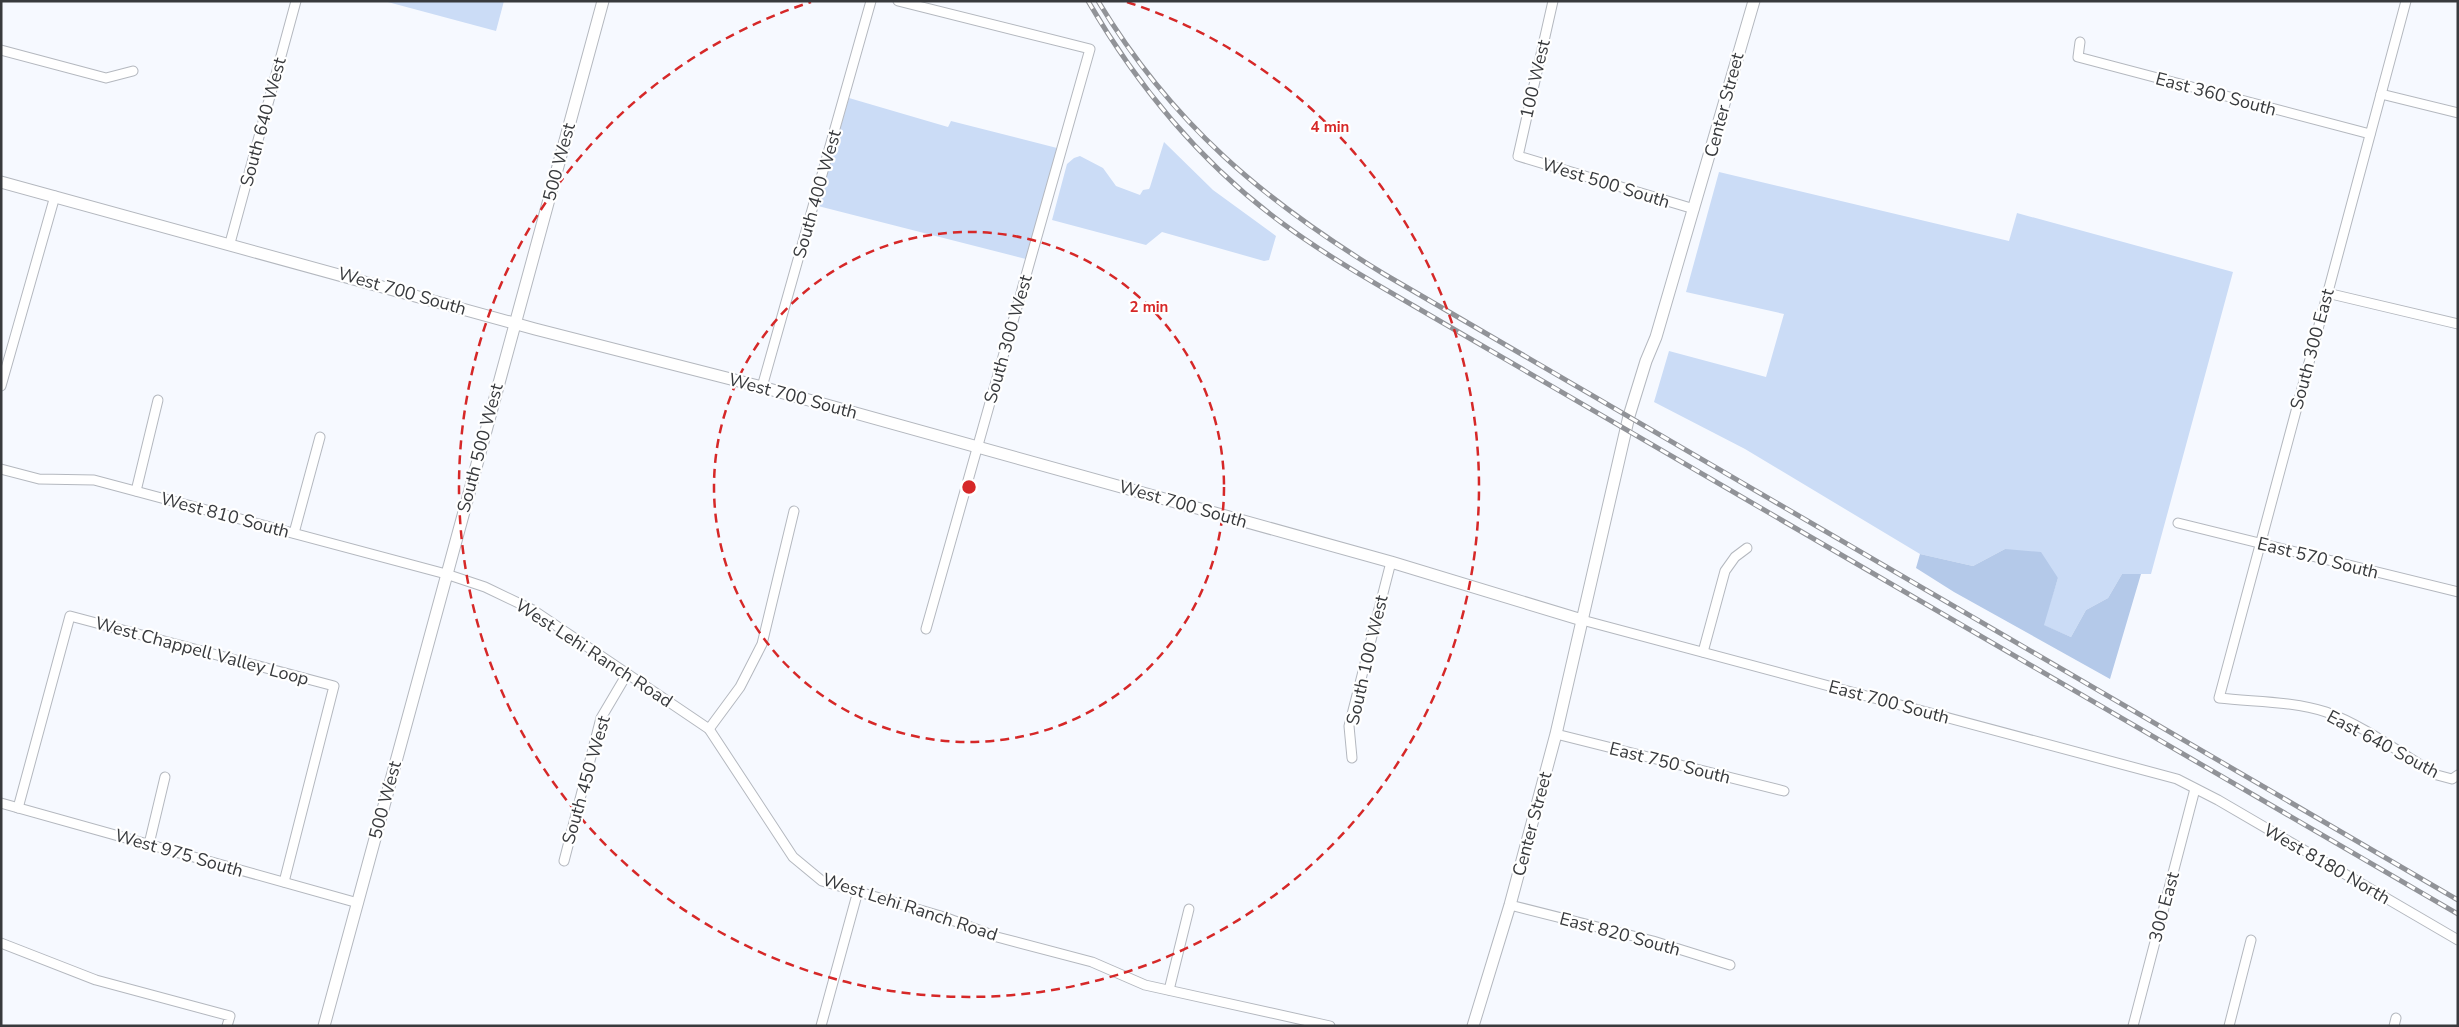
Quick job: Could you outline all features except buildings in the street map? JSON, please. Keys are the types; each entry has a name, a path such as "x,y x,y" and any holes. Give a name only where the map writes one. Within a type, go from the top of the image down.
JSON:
{"street":[{"name":"South 640 West","path":"230,243 296,1"},
{"name":"500 West","path":"514,323 603,1"},
{"name":"South 400 West","path":"762,387 871,1"},
{"name":"South 300 West","path":"898,1 1090,49 926,629"},
{"name":"100 West","path":"1518,156 1553,1"},
{"name":"Center Street","path":"1473,1026 1510,905 1556,734 1613,490 1622,469 1653,363 1656,337 1754,1"},
{"name":"South 300 East","path":"2219,698 2406,1"},
{"name":"East 360 South","path":"2080,42 2078,57 2370,134"},
{"path":"1,50 106,78 133,71"},
{"path":"2380,94 2458,113"},
{"name":"West 500 South","path":"1518,156 1694,209"},
{"name":"West 700 South","path":"1,182 230,243 514,323 762,387 1391,562 1582,620"},
{"path":"1,386 55,196"},
{"path":"2327,293 2458,324"},
{"name":"South 500 West","path":"446,574 514,323"},
{"path":"136,491 158,400"},
{"path":"294,533 320,437"},
{"name":"West 810 South","path":"1,469 39,479 94,480 446,574"},
{"path":"709,729 740,688 762,644 794,511"},
{"name":"East 570 South","path":"2178,523 2458,592"},
{"path":"1703,652 1725,570 1735,556 1746,548"},
{"name":"South 100 West","path":"1352,758 1349,726 1391,562"},
{"name":"500 West","path":"324,1026 446,574"},
{"name":"West Lehi Ranch Road","path":"446,574 485,587 533,610 709,729 793,858 822,881 944,917 997,937 1092,962 1145,985 1330,1026"},
{"name":"West Chappell Valley Loop","path":"18,808 70,616 334,686 284,882"},
{"name":"East 700 South","path":"1582,620 2176,779 2195,788"},
{"name":"South 450 West","path":"564,861 601,718 626,674"},
{"name":"East 640 South","path":"2219,698 2298,706 2326,712 2358,728 2437,775 2452,779 2458,776"},
{"name":"East 750 South","path":"1556,734 1784,791"},
{"path":"150,844 165,777"},
{"name":"West 8180 North","path":"2195,788 2458,940"},
{"name":"300 East","path":"2133,1026 2195,788"},
{"name":"West 975 South","path":"1,803 358,903"},
{"path":"821,1026 858,891"},
{"name":"East 820 South","path":"1510,905 1653,941 1730,965"},
{"path":"1169,990 1189,909"},
{"path":"2229,1026 2251,940"},
{"path":"1,943 96,980 230,1016 227,1026"}],"shaded area":[{"path":"384,1 504,1 496,31"},
{"path":"849,98 948,127 951,121 1057,148 1026,259 818,206"},
{"path":"1164,142 1213,190 1276,236 1269,260 1264,261 1162,232 1146,245 1052,220 1067,164 1074,158 1080,156 1103,168 1116,186 1140,195 1143,190 1150,187"},
{"path":"1719,172 2009,241 2017,213 2233,272 2151,574 2122,574 2108,598 2086,610 2071,637 2043,625 2058,578 2005,549 1973,566 1920,554 1745,449 1654,402 1669,351 1766,377 1784,314 1686,292"},
{"path":"2005,549 2041,552 2058,578 2044,625 2071,637 2086,610 2108,598 2122,574 2141,574 2110,679 1954,592 1916,568 1920,554 1973,566"}],"railway":[{"path":"1088,1 1128,64 1199,150 1253,200 1314,245 1380,286 2458,914"},
{"path":"1098,1 1127,45 1157,85 1189,122 1223,156 1260,188 1340,246 1384,274 2458,900"}]}
